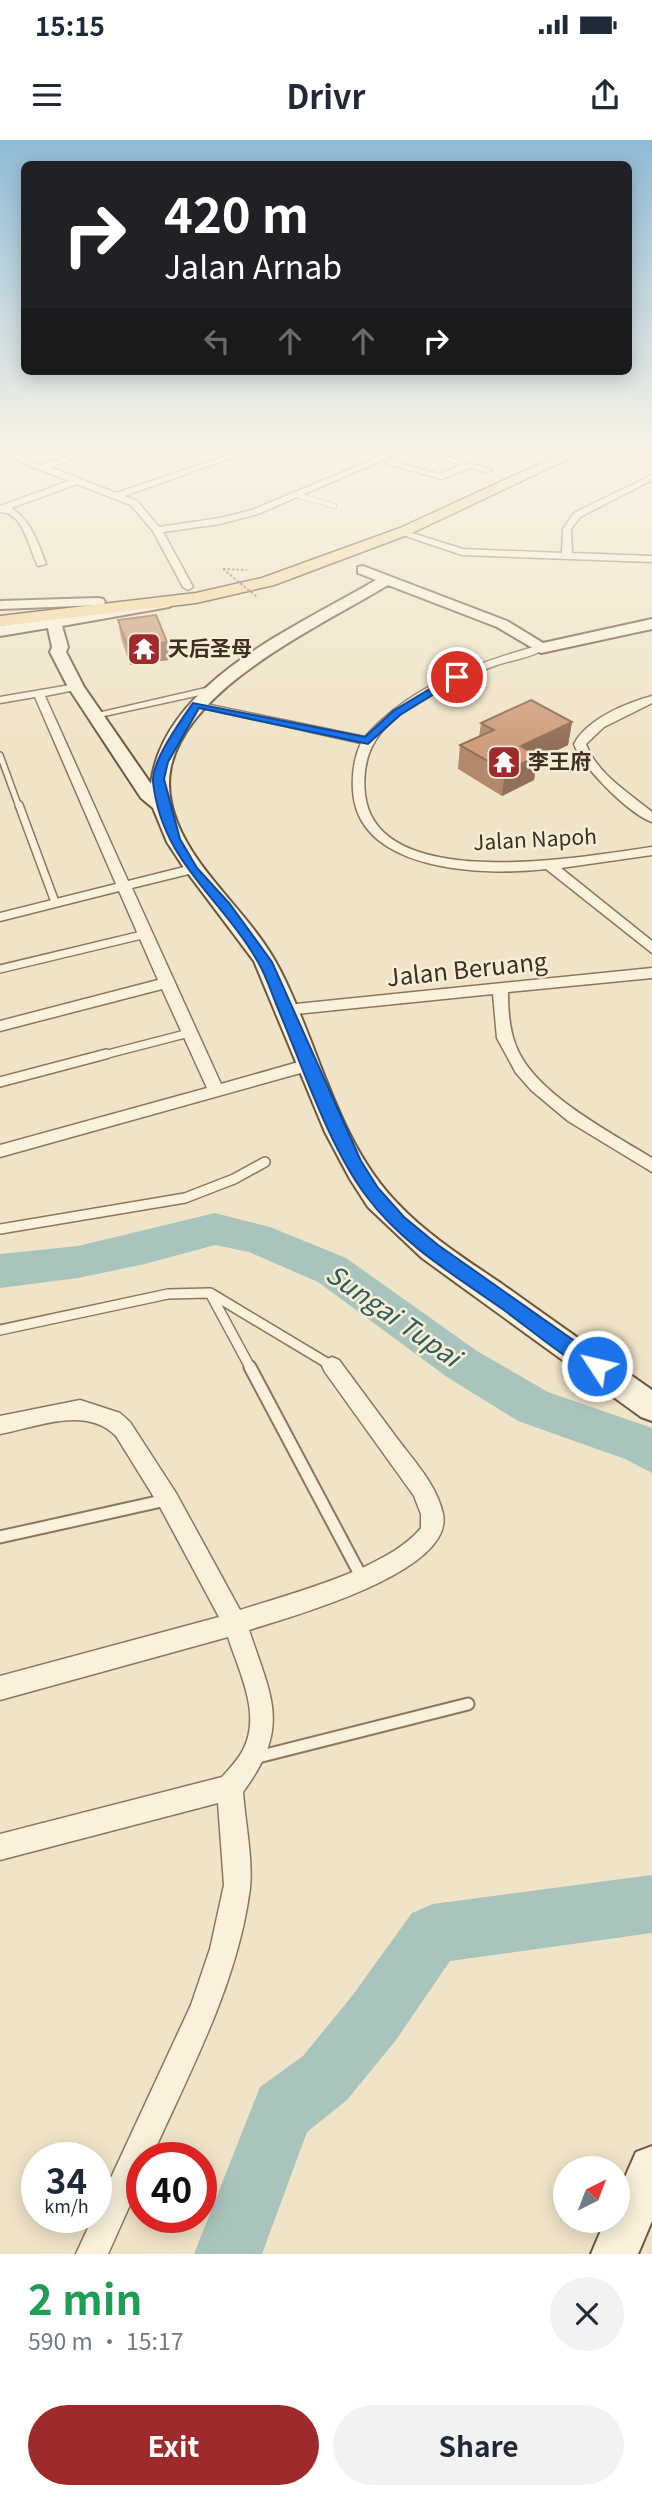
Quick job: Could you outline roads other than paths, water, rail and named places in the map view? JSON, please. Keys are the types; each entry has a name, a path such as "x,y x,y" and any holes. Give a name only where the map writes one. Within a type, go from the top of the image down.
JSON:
{"main road":[{"path":"54,623 221,594 332,548"},
{"path":"273,573 295,566 298,569 296,572 358,548"},
{"path":"363,570 359,564 360,559 376,548"},
{"path":"0,613 99,602 188,587 253,570 273,573 363,570"},
{"path":"0,621 116,606 170,603"},
{"path":"158,779 163,806"}],"street":[{"path":"34,548 41,564"},
{"path":"167,548 188,587"},
{"path":"448,548 462,552 652,559"},
{"path":"567,548 567,556"},
{"path":"363,570 502,624 541,648"},
{"path":"125,760 158,779 171,745 196,705 210,690 233,671 386,580"},
{"path":"0,605 99,602"},
{"path":"0,631 54,623 60,647 58,652"},
{"path":"196,705 368,741 397,713 429,692 492,662 541,648 652,624"},
{"path":"31,626 48,648 58,652 76,687 148,794 163,806 174,839 192,869 247,934 265,962 354,1163 372,1192 398,1222 432,1250 652,1407"},
{"path":"0,700 76,687"},
{"path":"95,715 210,690"},
{"path":"38,694 166,983 217,1091"},
{"path":"652,699 623,711 584,734 579,744 601,775 652,818"},
{"name":"Jalan Napoh","path":"368,741 358,787 367,823 383,838 428,858 463,866 549,864 652,851"},
{"path":"638,806 652,797"},
{"path":"549,864 652,948"},
{"path":"0,917 192,869"},
{"name":"Jalan Beruang","path":"286,1010 652,973"},
{"path":"0,1026 166,983"},
{"path":"500,990 503,1027 510,1052 525,1074 595,1130 652,1166"},
{"path":"0,1151 309,1065"},
{"path":"0,1688 235,1624 363,1579 415,1552 426,1541 433,1528 433,1512 422,1489 332,1366"},
{"path":"0,1425 80,1409 106,1415 123,1429 168,1500 235,1624 262,1704 261,1734 252,1759 230,1788 0,1847"},
{"path":"92,2254 203,2009 224,1949 237,1885 230,1788"},
{"path":"614,2254 652,2168"}],"lane":[{"path":"0,755 55,902"},
{"path":"0,969 146,934"},
{"path":"0,1082 189,1033"},
{"path":"0,1229 185,1198 234,1179 265,1162"},
{"path":"0,1330 168,1294 210,1293 332,1366"},
{"path":"210,1293 363,1579"},
{"path":"0,1537 168,1500"},
{"path":"252,1759 468,1704"}],"waterway":[{"name":"Sungai Tupai","path":"0,1271 78,1262 215,1229 256,1238 332,1270 462,1364 534,1407 640,1444 652,1452"},
{"name":"Sungai Tupai","path":"228,2254 283,2110 325,2078 374,2018 433,1934 652,1904"}],"place":[{"name":"天后圣母","path":"144,649"},
{"name":"李王府","path":"504,762"}]}
